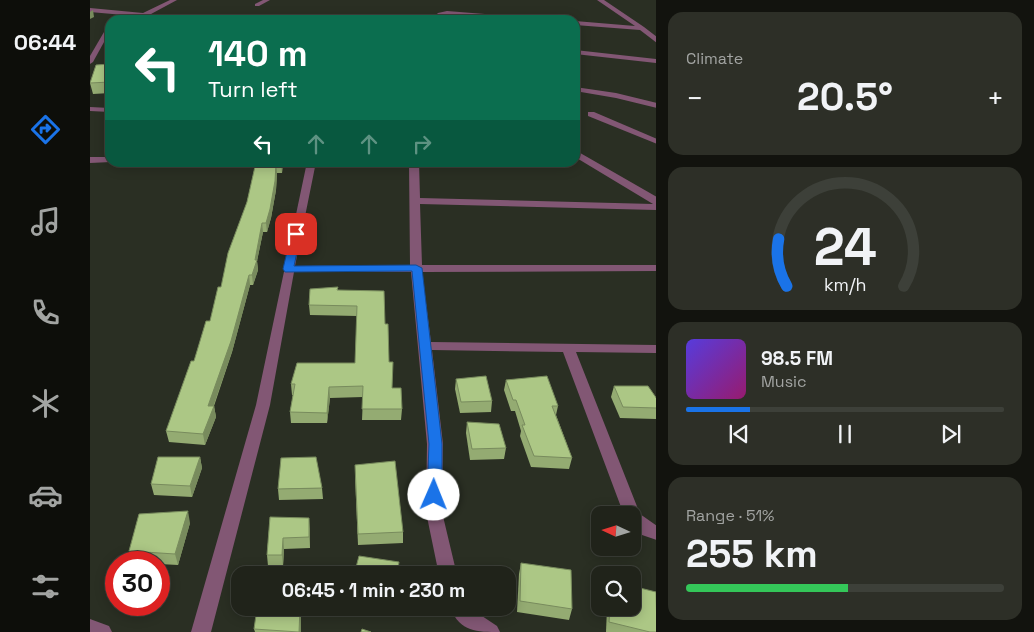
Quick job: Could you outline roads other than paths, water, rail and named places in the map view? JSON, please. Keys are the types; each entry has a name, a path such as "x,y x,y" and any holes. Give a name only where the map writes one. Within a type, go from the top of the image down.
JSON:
{"street":[{"path":"90,10 144,15 174,0"},
{"path":"257,5 267,0"},
{"path":"600,0 642,28 656,41"},
{"path":"439,15 447,13 472,15"},
{"path":"580,23 642,28"},
{"path":"90,62 105,35"},
{"path":"580,53 656,61"},
{"path":"580,90 629,98 656,106"},
{"path":"90,110 105,110"},
{"path":"591,114 656,142"},
{"path":"580,156 656,202"},
{"path":"90,160 105,160"},
{"path":"201,632 263,405 311,167"},
{"path":"414,167 416,268 436,444 434,512 446,566"},
{"path":"415,201 656,207"},
{"path":"289,269 656,268"},
{"path":"424,346 656,349"},
{"path":"568,348 628,506"},
{"path":"641,524 648,530 656,533"},
{"path":"466,616 490,632"},
{"path":"90,628 102,632"}]}
